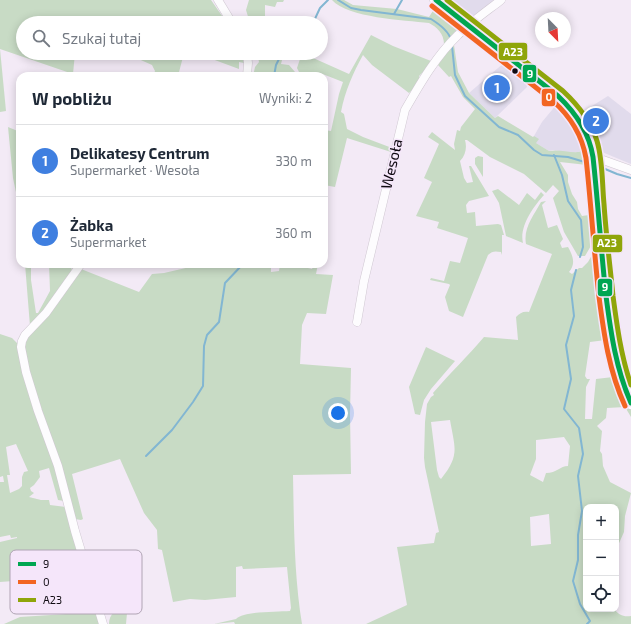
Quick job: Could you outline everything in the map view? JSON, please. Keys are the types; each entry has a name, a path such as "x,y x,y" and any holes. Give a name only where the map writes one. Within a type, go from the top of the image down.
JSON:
{"main road":[{"path":"436,0 554,93 571,108 582,124 590,144 593,160 612,341 619,376 631,403"}],"street":[{"path":"218,0 228,16"},
{"name":"Wesoła","path":"357,322 364,281 405,110 418,86 443,50 468,25 501,0"},
{"path":"247,72 248,60"},
{"path":"593,160 603,160 631,170"},
{"path":"78,268 46,313 26,335 22,342 22,354 38,411 58,466 81,550"},
{"path":"99,614 102,624"}],"shaded area":[{"path":"448,0 493,0 494,1 472,18"},
{"path":"505,62 520,75 526,82 527,87 495,118 469,93"},
{"path":"608,96 631,114 631,164 602,152 584,111"},
{"path":"557,104 569,117 583,148 579,152 572,153 553,150 549,151 536,143 534,136 542,122"}],"green space":[{"path":"0,0 211,0 222,16 16,16 16,54 0,49"},
{"path":"249,0 284,0 283,2 277,2 275,7 265,5 265,16 248,16 246,10"},
{"path":"332,0 344,0 353,5 397,9 429,17 436,6 460,26 444,44 440,31 429,23 377,17 350,11"},
{"path":"371,35 393,46 431,61 425,72 419,76 420,80 409,93 372,65 363,55 350,82 341,112 344,114 347,129 392,148 391,152 347,138 335,187 328,186 328,131 331,131 343,82 328,76 328,72 299,72 297,68 300,60 318,60 349,74"},
{"path":"454,45 458,72 469,93 495,118 498,116 539,139 536,143 549,151 584,151 587,165 560,162 568,175 568,182 572,194 577,202 578,209 582,216 589,215 592,219 595,239 585,256 578,256 564,232 553,198 559,191 553,185 546,193 524,174 490,157 465,140 466,151 460,161 464,178 467,183 473,182 469,166 471,166 489,196 469,201 466,205 467,213 475,212 476,226 501,225 504,235 502,235 502,255 501,252 495,251 488,255 463,317 449,311 445,297 450,285 430,280 431,278 444,281 450,261 460,263 468,238 437,228 439,222 416,216 432,182 424,178 439,144 428,137 432,132 455,150 454,144 457,130 460,131 461,127 475,109 463,97 451,76 449,77 438,65"},
{"path":"0,49 6,111 0,112"},
{"path":"32,60 74,60 73,72 67,72"},
{"path":"141,60 182,60 179,72 155,72 152,65"},
{"path":"215,60 243,60 244,63 239,62 239,69"},
{"path":"259,60 282,60 281,64 289,65 295,72 254,72 255,67 259,62"},
{"path":"8,127 16,130 16,192 13,178"},
{"path":"478,156 483,157 483,177 475,164 475,158"},
{"path":"498,189 519,205 527,193 535,200 541,192 544,195 531,211 525,224 522,237 523,243 506,236 499,203 492,191"},
{"path":"546,201 542,205 548,228 557,225 563,239 560,243 562,248 568,247 573,260 569,272 572,274 588,262 596,248 606,340 590,342 585,376 587,379 590,379 586,387 585,419 592,419 596,379 613,377 606,343 609,343 621,391 631,410 631,417 625,407 607,408 606,418 597,426 602,431 600,451 602,454 603,466 610,482 631,493 625,516 624,532 619,543 619,504 583,504 583,612 617,612 621,615 631,616 631,624 366,624 407,605 397,547 434,543 436,533 439,532 424,458 427,404 434,395 433,393 484,337 518,340 516,317 519,314 529,312 552,254 526,244 526,233 532,217 541,202","holes":["450,420 454,457 441,479 437,470 431,422","564,437 570,446 568,466 546,473 543,482 530,475 536,459 536,440","549,514 551,544 531,546 530,517"]},
{"path":"25,268 31,268 31,280 36,313 38,313 50,291 49,268 71,268 72,274 58,295 30,326"},
{"path":"186,268 271,268 271,272 279,271 279,268 317,268 316,274 333,275 326,314 307,313 302,325 300,364 351,368 351,474 293,475 296,568 302,624 235,624 234,622 214,624 253,613 290,611 291,608 287,567 243,569 242,566 236,567 236,597 205,600 190,599 173,602 162,550 158,549 157,530 144,513 120,459 72,474 83,519 81,520 75,519 64,501 58,500 49,468 39,471 40,477 30,488 34,493 29,497 49,500 50,505 66,507 79,550 10,550 10,581 0,582 0,542 17,537 11,538 10,535 0,537 0,482 4,482 3,476 0,477 0,334 12,338 18,344 23,341 81,269 139,292 152,274","holes":["16,444 28,471 24,472 22,477 22,486 10,493 7,475 10,475 6,447"]},
{"path":"426,347 455,361 431,389 424,400 420,415 415,414 409,387"},
{"path":"66,614 98,614 100,624 4,624 20,617"},
{"path":"127,614 126,624 109,624 112,615"}],"waterway":[{"path":"316,16 320,8 328,0"},
{"path":"338,0 351,8 431,19 446,31 451,40"},
{"path":"394,14 402,0"},
{"path":"452,46 455,75 465,96 499,127 518,135 534,150 542,155 568,157 588,163"},
{"path":"275,72 278,60"},
{"path":"554,155 562,175 568,201 581,220 583,247 580,257"},
{"path":"598,166 631,178"},
{"path":"146,456 172,430 203,386 204,346 207,335 219,322 225,283 239,268"},
{"path":"576,270 571,290 574,316 566,345 571,379 564,409 579,428 583,454 578,476 582,511 578,535 578,560 573,581 580,604 590,621 587,624"}],"transit line":[{"name":"9","path":"436,0 558,96 576,116 585,131 593,157 606,296 612,338 621,377 631,403"},
{"name":"A23","path":"447,0 563,91 588,120 597,141 600,156 613,296 622,352 631,385"},
{"name":"0","path":"432,6 553,101 565,113 579,134 586,158 599,297 605,339 615,380 625,406"}],"place":[{"name":"Delikatesy Centrum","path":"497,88"},
{"name":"Żabka","path":"596,121"}]}
